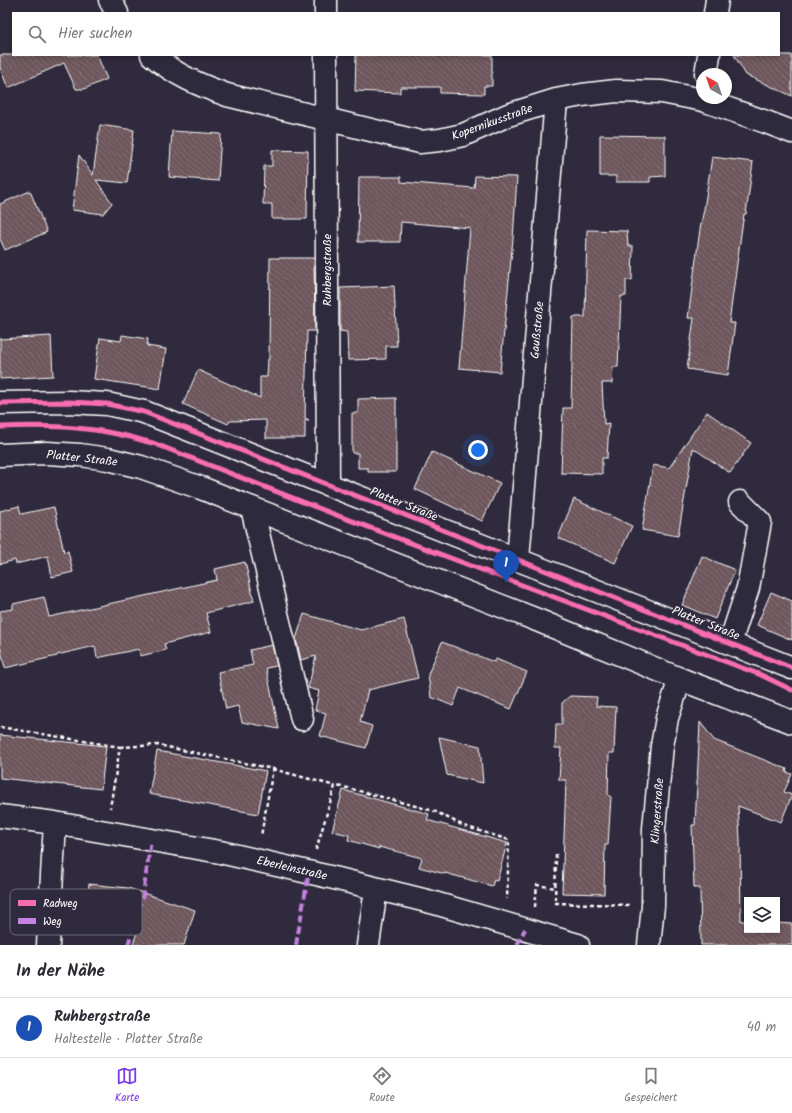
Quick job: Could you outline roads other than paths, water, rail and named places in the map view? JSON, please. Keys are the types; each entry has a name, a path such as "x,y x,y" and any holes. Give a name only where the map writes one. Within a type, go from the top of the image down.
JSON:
{"street":[{"path":"110,0 116,12"},
{"path":"326,0 326,12"},
{"path":"715,12 717,0"},
{"name":"Kopernikusstraße","path":"153,56 171,70 187,79 227,95 420,142 440,140 462,135 508,115 556,100 582,95 616,91 662,92 696,98"},
{"name":"Ruhbergstraße","path":"326,56 328,484"},
{"path":"707,68 709,56"},
{"name":"Gaußstraße","path":"518,559 556,100"},
{"name":"Kopernikusstraße","path":"717,104 792,132"},
{"name":"Platter Straße","path":"0,403 69,402 107,404 144,412 792,668"},
{"name":"Platter Straße","path":"0,455 47,453 108,459 141,466 537,620 680,679 792,722"},
{"name":"Platter Straße","path":"730,643 748,588 760,522 740,502"},
{"path":"252,508 302,719"},
{"name":"Klingerstraße","path":"649,945 653,906 654,828 662,746 667,718 680,679"},
{"name":"Eberleinstraße","path":"0,816 55,822 256,860 430,902 578,945"},
{"path":"51,889 55,822"},
{"path":"368,945 376,889"},
{"path":"48,945 49,935"}],"place":[{"name":"Ruhbergstraße","path":"506,583"}]}
